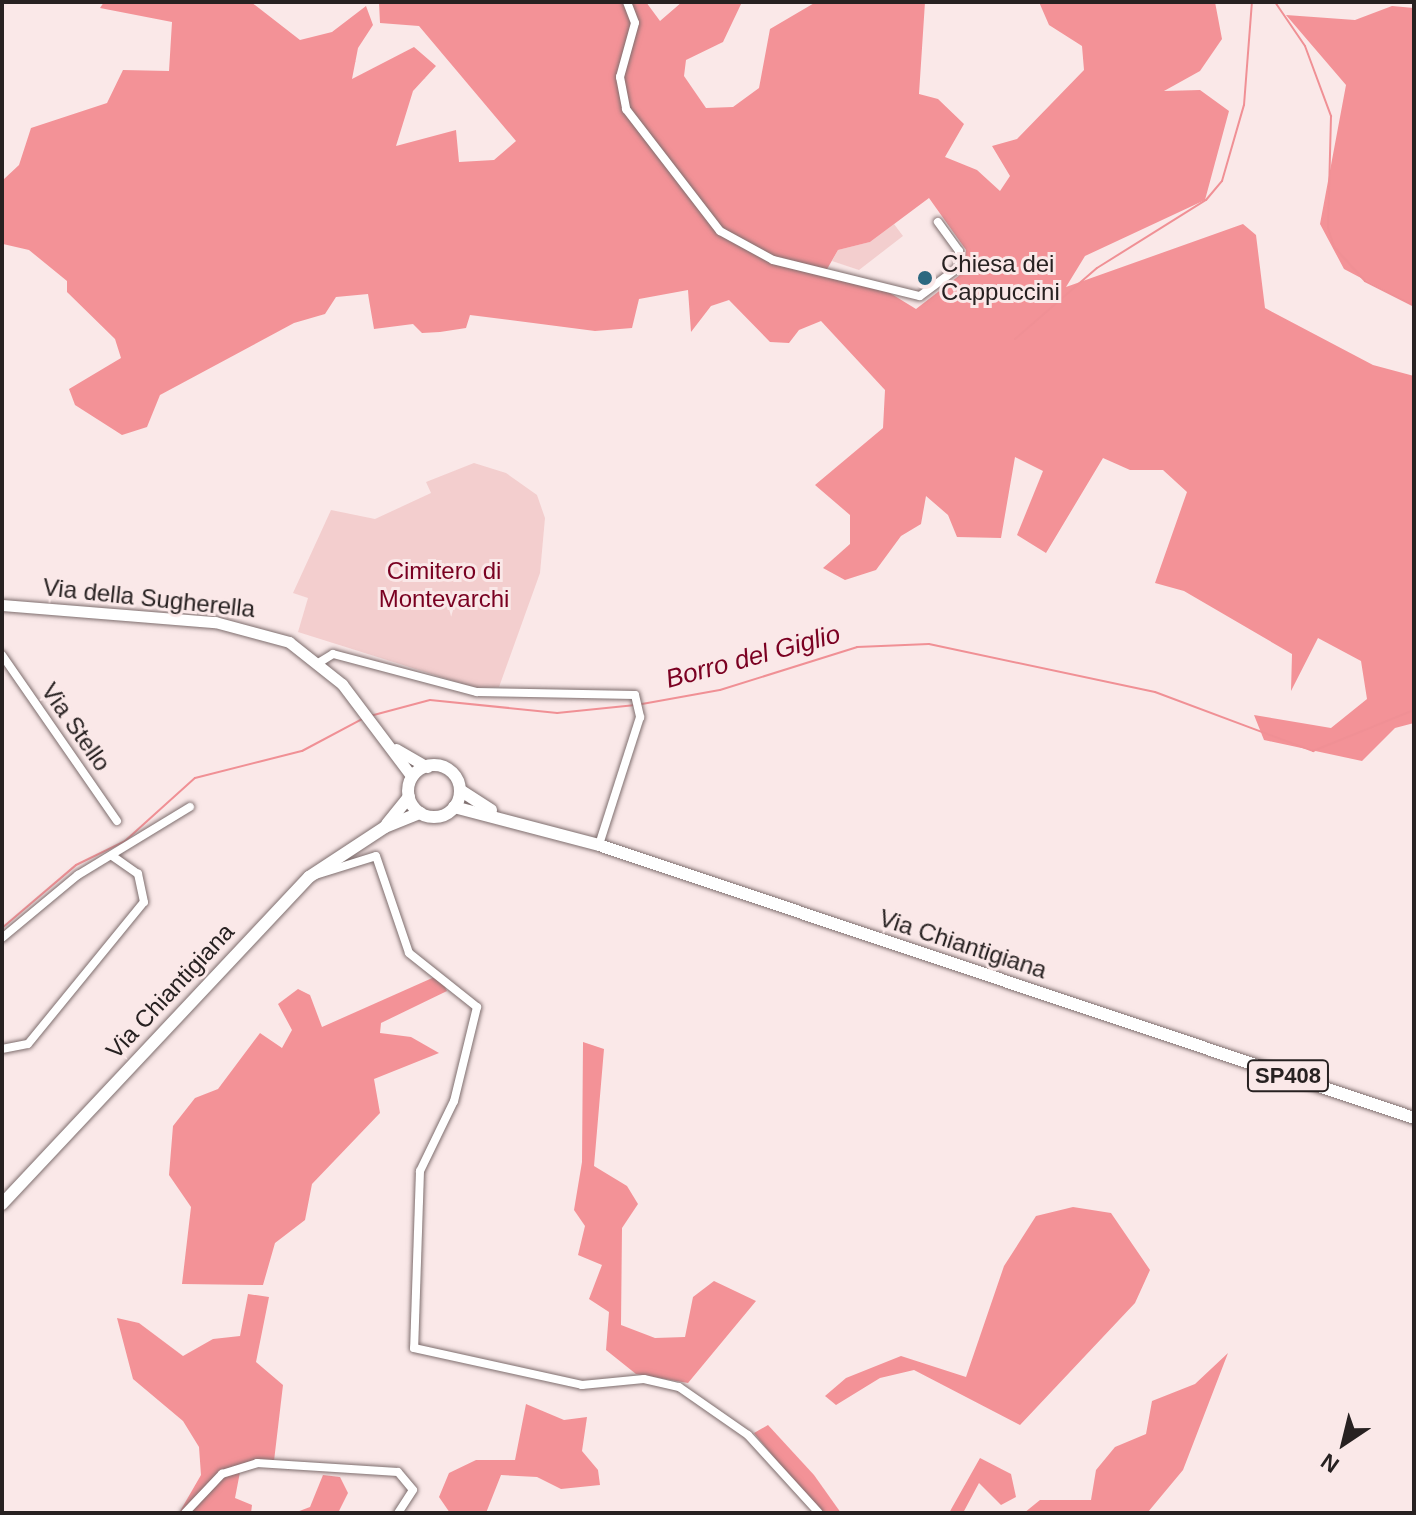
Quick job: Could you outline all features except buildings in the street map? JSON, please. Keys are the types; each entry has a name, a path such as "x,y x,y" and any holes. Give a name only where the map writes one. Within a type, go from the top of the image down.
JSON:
{"main road":[{"name":"Via Chiantigiana","path":"427,767 449,770 460,790 497,814"},
{"path":"420,813 409,797 412,777 427,767"},
{"path":"454,807 460,790"},
{"name":"Via Chiantigiana","path":"385,827 409,797"},
{"name":"Via Chiantigiana","path":"2,1204 309,877 385,827 420,813 442,816 454,807 497,814 599,845 1414,1118"}],"street":[{"path":"627,2 635,23 620,94 705,215 758,255 920,296 959,267 959,251 938,222"},
{"name":"Via della Sugherella","path":"2,605 215,622 289,642 320,662 393,747"},
{"path":"320,662 333,654 477,692 556,697 625,692 636,697 639,711 599,845"},
{"name":"Via Stello","path":"2,655 117,821"},
{"path":"393,747 427,767"},
{"path":"393,747 412,777"},
{"path":"2,938 112,856 190,807"},
{"path":"2,1049 28,1044 144,902 138,874 112,856"},
{"path":"309,877 376,856 409,953 477,1007 454,1101 420,1171 414,1348 582,1385 644,1379 679,1387 748,1435 819,1513"},
{"path":"185,1513 222,1474 257,1463 398,1472 413,1490 398,1513"}],"green space":[{"path":"894,224 903,236 859,270 832,261 838,250 870,242"},
{"name":"Cimitero di Montevarchi","path":"474,463 506,473 537,495 545,518 540,573 499,687 476,688 298,632 308,598 293,593 331,510 375,519 431,493 426,482"}],"shaded area":[{"path":"104,2 251,2 300,40 332,32 366,6 373,25 358,48 352,79 414,47 436,66 413,91 396,146 456,130 459,162 494,160 516,141 419,26 380,23 379,2 646,2 660,21 682,2 742,2 723,42 686,60 684,76 706,108 733,107 759,88 770,29 816,2 925,2 919,94 938,99 964,124 945,157 977,170 1000,191 1010,176 992,146 1017,139 1084,70 1082,46 1049,25 1039,2 1215,2 1222,39 1200,71 1164,91 1200,90 1229,111 1205,200 1085,256 1066,287 1243,224 1256,235 1265,308 1373,365 1414,376 1414,723 1395,728 1362,761 1264,740 1254,715 1331,728 1367,699 1361,661 1318,638 1291,691 1292,654 1184,591 1155,583 1187,492 1163,470 1130,470 1103,458 1046,553 1017,535 1043,471 1015,457 1001,538 957,537 948,515 926,496 921,524 901,536 876,570 845,580 823,568 850,544 850,515 815,485 883,428 885,390 821,321 799,330 789,343 770,342 729,300 711,306 691,332 688,290 639,299 632,328 595,331 470,315 466,328 440,332 422,333 413,324 374,329 368,294 336,297 325,314 294,323 160,395 147,427 122,435 75,405 69,389 121,358 115,339 67,292 67,281 29,250 3,244 3,180 19,165 31,128 107,103 123,70 169,71 172,22 100,8","holes":["929,198 966,250 965,271 916,309 872,282 826,271 838,250 870,242"]},
{"path":"1392,6 1414,8 1414,306 1344,269 1320,224 1346,85 1286,15 1355,20"},
{"path":"439,975 447,991 381,1023 380,1033 411,1037 439,1053 374,1079 380,1113 312,1184 305,1220 275,1243 263,1285 182,1284 191,1207 169,1175 173,1126 195,1098 218,1089 260,1033 282,1048 292,1030 278,1004 298,989 310,995 322,1027"},
{"path":"583,1042 604,1049 594,1166 627,1186 638,1204 622,1228 621,1325 655,1338 685,1337 693,1297 714,1281 756,1301 688,1383 636,1374 606,1350 609,1312 589,1299 602,1265 578,1255 585,1226 574,1210 582,1162"},
{"path":"1073,1207 1111,1213 1150,1270 1135,1303 1020,1425 914,1370 880,1378 836,1405 825,1396 846,1378 901,1356 966,1377 1004,1266 1036,1216"},
{"path":"248,1294 269,1297 256,1362 283,1385 274,1461 240,1472 235,1498 252,1505 251,1513 179,1513 201,1475 199,1447 183,1421 133,1379 117,1318 139,1323 183,1356 213,1339 240,1336"},
{"path":"1228,1353 1183,1470 1148,1512 1024,1513 1040,1500 1091,1500 1096,1470 1115,1447 1146,1434 1152,1401 1195,1384"},
{"path":"526,1404 564,1420 587,1417 582,1451 598,1470 600,1485 561,1489 537,1477 501,1475 486,1513 450,1513 439,1497 449,1473 476,1460 515,1460"},
{"path":"768,1425 814,1475 841,1513 817,1510 754,1433"},
{"path":"980,1458 1011,1474 1016,1497 1001,1505 979,1483 963,1513 949,1513"},
{"path":"323,1475 340,1477 348,1493 338,1513 294,1513 310,1507"}],"waterway":[{"path":"1015,339 1097,268 1206,200 1222,181 1244,105 1252,2"},
{"path":"1275,2 1305,46 1331,116 1328,228 1334,247 1365,281 1414,306"},
{"name":"Borro del Giglio","path":"642,704 720,690 857,647 929,644 1155,692 1313,751 1414,710"},
{"name":"Borro del Giglio","path":"370,716 430,700 557,713 636,705"},
{"name":"Borro del Giglio","path":"2,928 76,865 125,841 195,778 302,751 364,718"}],"place":[{"name":"Chiesa dei Cappuccini","path":"925,278"}]}
